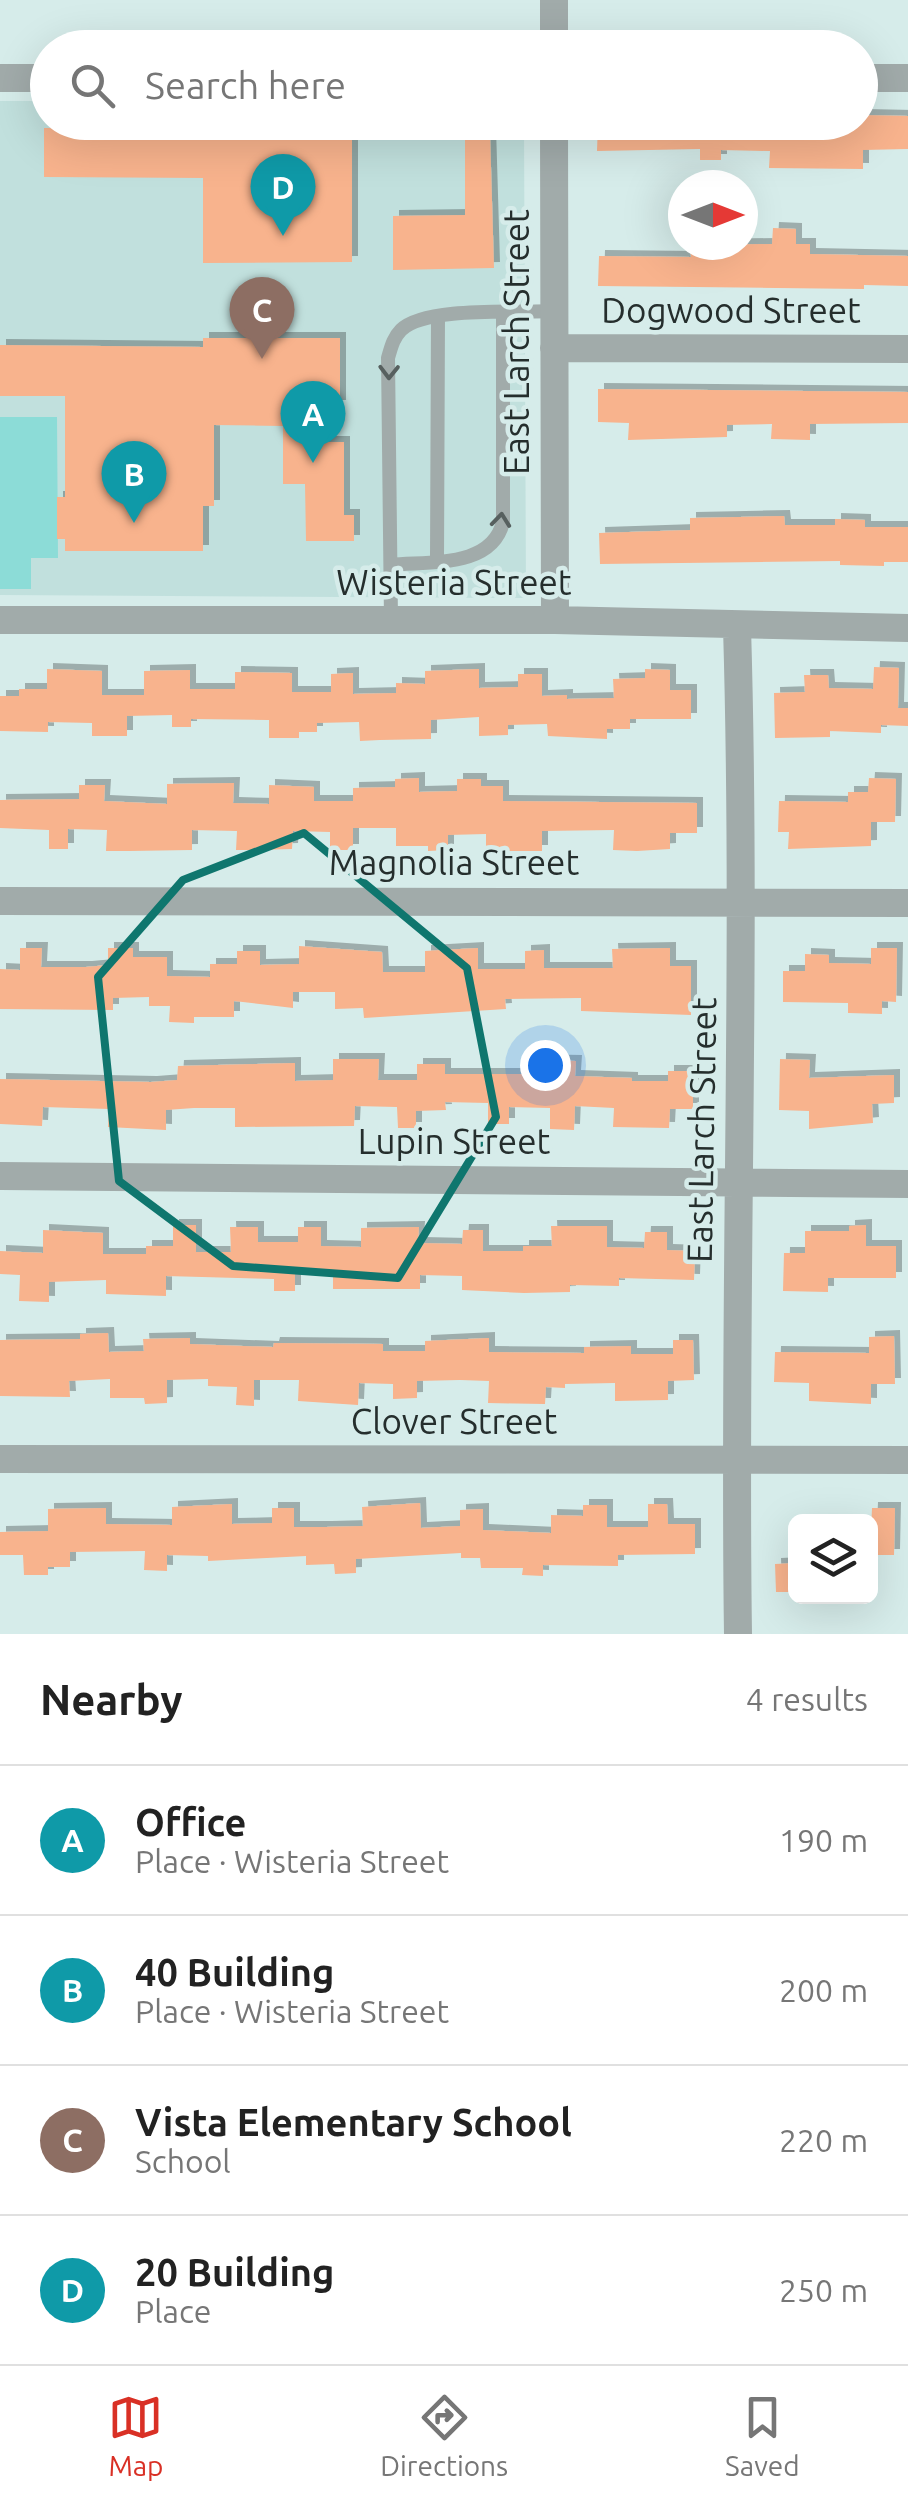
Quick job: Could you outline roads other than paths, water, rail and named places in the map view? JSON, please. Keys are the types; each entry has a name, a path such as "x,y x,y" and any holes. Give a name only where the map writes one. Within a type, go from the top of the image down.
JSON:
{"street":[{"path":"554,0 554,30"},
{"path":"0,78 30,78"},
{"path":"878,78 908,78"},
{"name":"East Larch Street","path":"554,140 555,620"},
{"name":"Dogwood Street","path":"554,348 908,350"},
{"name":"Wisteria Street","path":"0,620 555,620 908,628"},
{"name":"East Larch Street","path":"737,627 742,901 735,1461 738,1634"},
{"name":"Magnolia Street","path":"0,901 908,903"},
{"name":"Lupin Street","path":"0,1176 908,1184"},
{"name":"Clover Street","path":"0,1458 908,1460"}],"lane":[{"path":"391,620 388,358 402,327 438,316 554,311"},
{"path":"391,564 488,550 499,538 502,313"},
{"path":"437,560 438,316"}],"place":[{"name":"20 Building","path":"283,236"},
{"name":"Vista Elementary School","path":"262,359"},
{"name":"Office","path":"313,463"},
{"name":"40 Building","path":"134,523"}]}
